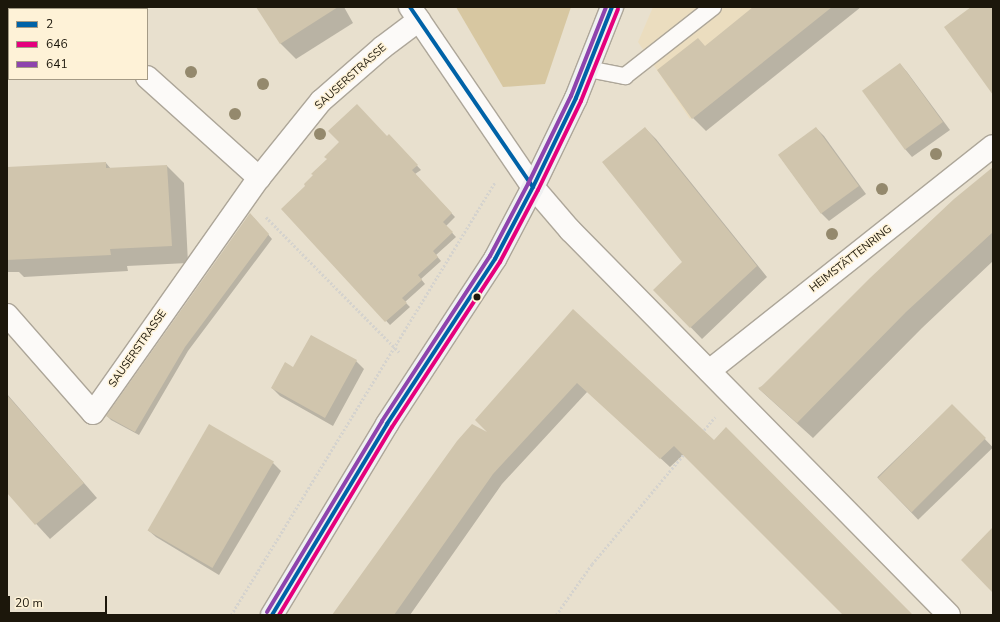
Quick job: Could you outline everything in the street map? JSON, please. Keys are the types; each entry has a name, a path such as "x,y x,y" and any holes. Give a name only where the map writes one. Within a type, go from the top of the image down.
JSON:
{"main road":[{"path":"274,615 387,424 495,259 533,187 576,98 612,7"}],"street":[{"path":"414,14 533,187 570,230 949,615"},
{"name":"SAUSERSTRASSE","path":"7,314 93,413 259,178 321,101 383,47 414,14"},
{"path":"148,78 259,178"},
{"name":"HEIMSTÄTTENRING","path":"709,371 993,146"}],"lane":[{"path":"588,69 626,76 713,7"}],"path":[{"path":"231,615 512,156"},
{"path":"246,197 420,374"},
{"path":"556,615 592,564 684,455"}],"shaded area":[{"path":"456,7 571,7 545,84 503,87"},
{"path":"653,7 827,7 690,119 638,42"}],"building":[{"path":"256,7 338,7 280,44"},
{"path":"753,7 832,7 692,119 657,70 698,38 705,46"},
{"path":"971,7 993,7 993,95 944,27"},
{"path":"900,63 943,122 905,150 862,91"},
{"path":"357,104 387,136 389,134 418,165 412,170 452,213 443,222 453,232 433,251 438,257 418,275 422,280 402,298 407,303 385,322 281,209 305,186 304,184 313,175 311,174 327,159 324,157 339,142 328,131"},
{"path":"645,127 757,266 690,328 653,290 682,262 602,162"},
{"path":"816,127 859,186 821,214 778,155"},
{"path":"106,162 106,168 167,165 172,246 110,249 111,255 7,260 7,167"},
{"path":"993,167 993,232 906,312 797,423 758,388 762,386 870,278 954,199"},
{"path":"250,213 269,234 185,347 135,432 106,416"},
{"path":"573,309 714,440 726,427 913,615 843,615 674,446 660,459 577,383 493,474 394,615 332,615 457,441 472,424 487,432 475,420"},
{"path":"311,335 357,360 325,418 271,388 285,362 293,367"},
{"path":"7,395 84,483 35,525 7,493"},
{"path":"952,404 986,438 912,512 878,478"},
{"path":"209,424 274,462 212,568 148,531"},
{"path":"993,527 993,593 961,560"}],"transit line":[{"name":"2","path":"410,7 533,187"},
{"name":"641","path":"267,612 382,421 490,256 528,184 571,96 606,7"},
{"name":"2","path":"272,615 387,424 495,259 533,187 576,98 612,7"},
{"name":"646","path":"279,615 392,427 500,262 538,190 581,101 618,9"}]}
